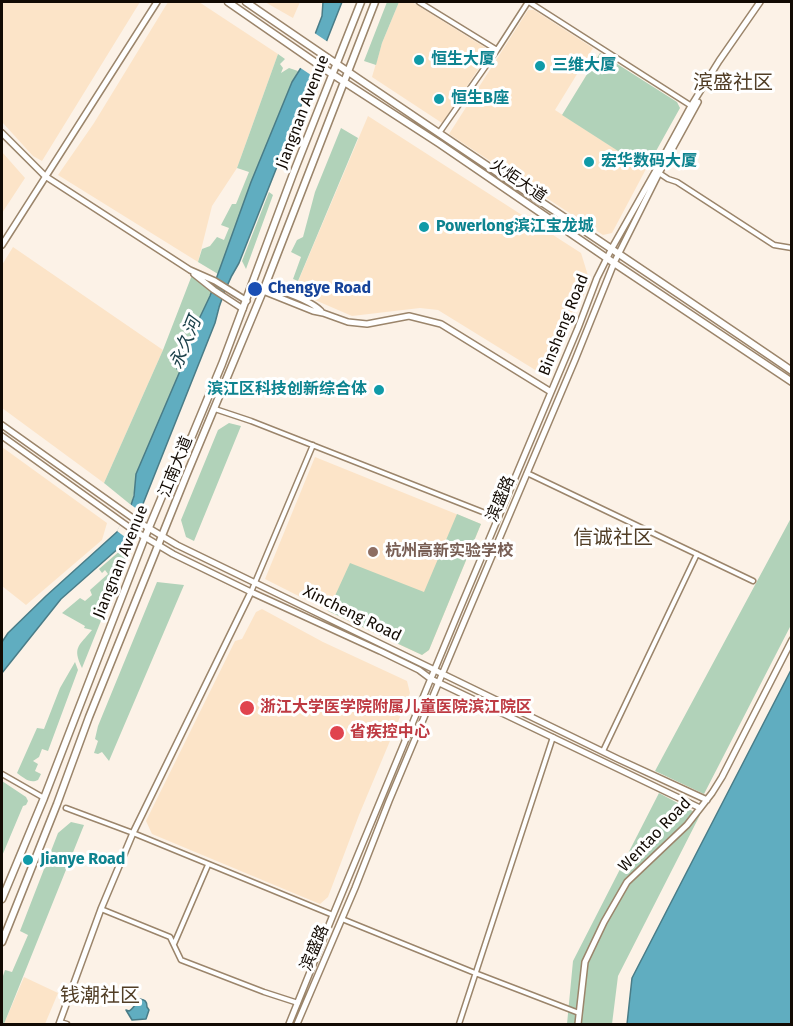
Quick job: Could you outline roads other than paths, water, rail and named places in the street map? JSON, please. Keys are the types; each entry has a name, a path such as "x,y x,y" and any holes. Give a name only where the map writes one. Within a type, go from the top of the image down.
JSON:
{"main road":[{"path":"2,244 157,2"},
{"name":"火炬大道","path":"228,2 792,382"},
{"name":"火炬大道","path":"246,2 792,371"},
{"name":"Jiangnan Avenue","path":"2,899 44,798 145,537 173,471 192,436 222,364 361,2"},
{"name":"江南大道","path":"2,942 89,717 264,288 375,2"},
{"name":"滨盛路","path":"297,1024 618,253 693,107 762,2"},
{"name":"Binsheng Road","path":"431,679 579,328 606,258 693,107"},
{"path":"2,133 45,176 190,270 210,278 247,301"},
{"path":"190,270 202,282 243,309"},
{"path":"264,288 313,311 348,322 367,324 409,316 441,324 551,392"},
{"name":"Xincheng Road","path":"2,425 137,521 177,545 603,752 707,800"},
{"name":"Xincheng Road","path":"2,436 133,530 173,554 380,651 419,670 431,679 700,808"},
{"path":"60,1023 101,909 133,833 251,591"},
{"name":"Wentao Road","path":"578,1024 585,962 604,922 627,882 687,825 707,800 722,777 792,640"},
{"name":"滨盛路","path":"289,1024 431,679"}],"street":[{"path":"419,2 497,50"},
{"path":"439,133 529,2 693,107"},
{"path":"659,173 677,182 774,245 792,248"},
{"path":"215,408 498,518"},
{"path":"251,591 313,445"},
{"path":"527,473 753,581"},
{"path":"603,752 697,554"},
{"path":"459,1024 553,737"},
{"path":"2,774 44,798"},
{"path":"66,808 333,915"},
{"path":"174,944 208,865"},
{"path":"101,909 170,937 181,960 298,1003"},
{"path":"342,919 579,1013"},
{"path":"60,1023 67,1024"}],"water":[{"path":"323,2 342,2 239,263 224,292 215,323 129,539 61,599 2,673 2,642 8,633 118,531 131,505 136,474 180,371 177,369 210,296 251,182 292,82 304,63 322,16"},
{"path":"791,670 791,1024 627,1024 632,978"},
{"path":"140,999 147,1003 149,1010 146,1019 132,1020 126,1010 129,1011"}],"place":[{"name":"恒生大厦","path":"419,60"},
{"name":"三维大厦","path":"540,66"},
{"name":"恒生B座","path":"439,99"},
{"name":"宏华数码大厦","path":"589,162"},
{"name":"Powerlong滨江宝龙城","path":"424,227"},
{"name":"Chengye Road","path":"255,289"},
{"name":"滨江区科技创新综合体","path":"379,390"},
{"name":"杭州高新实验学校","path":"373,552"},
{"name":"浙江大学医学院附属儿童医院滨江院区","path":"247,708"},
{"name":"省疾控中心","path":"337,733"},
{"name":"Jianye Road","path":"28,860"}],"district":[{"name":"滨盛社区","path":"733,83"},
{"name":"信诚社区","path":"613,538"},
{"name":"钱潮社区","path":"100,996"}],"water label":[{"name":"永久河","path":"186,343"}]}
